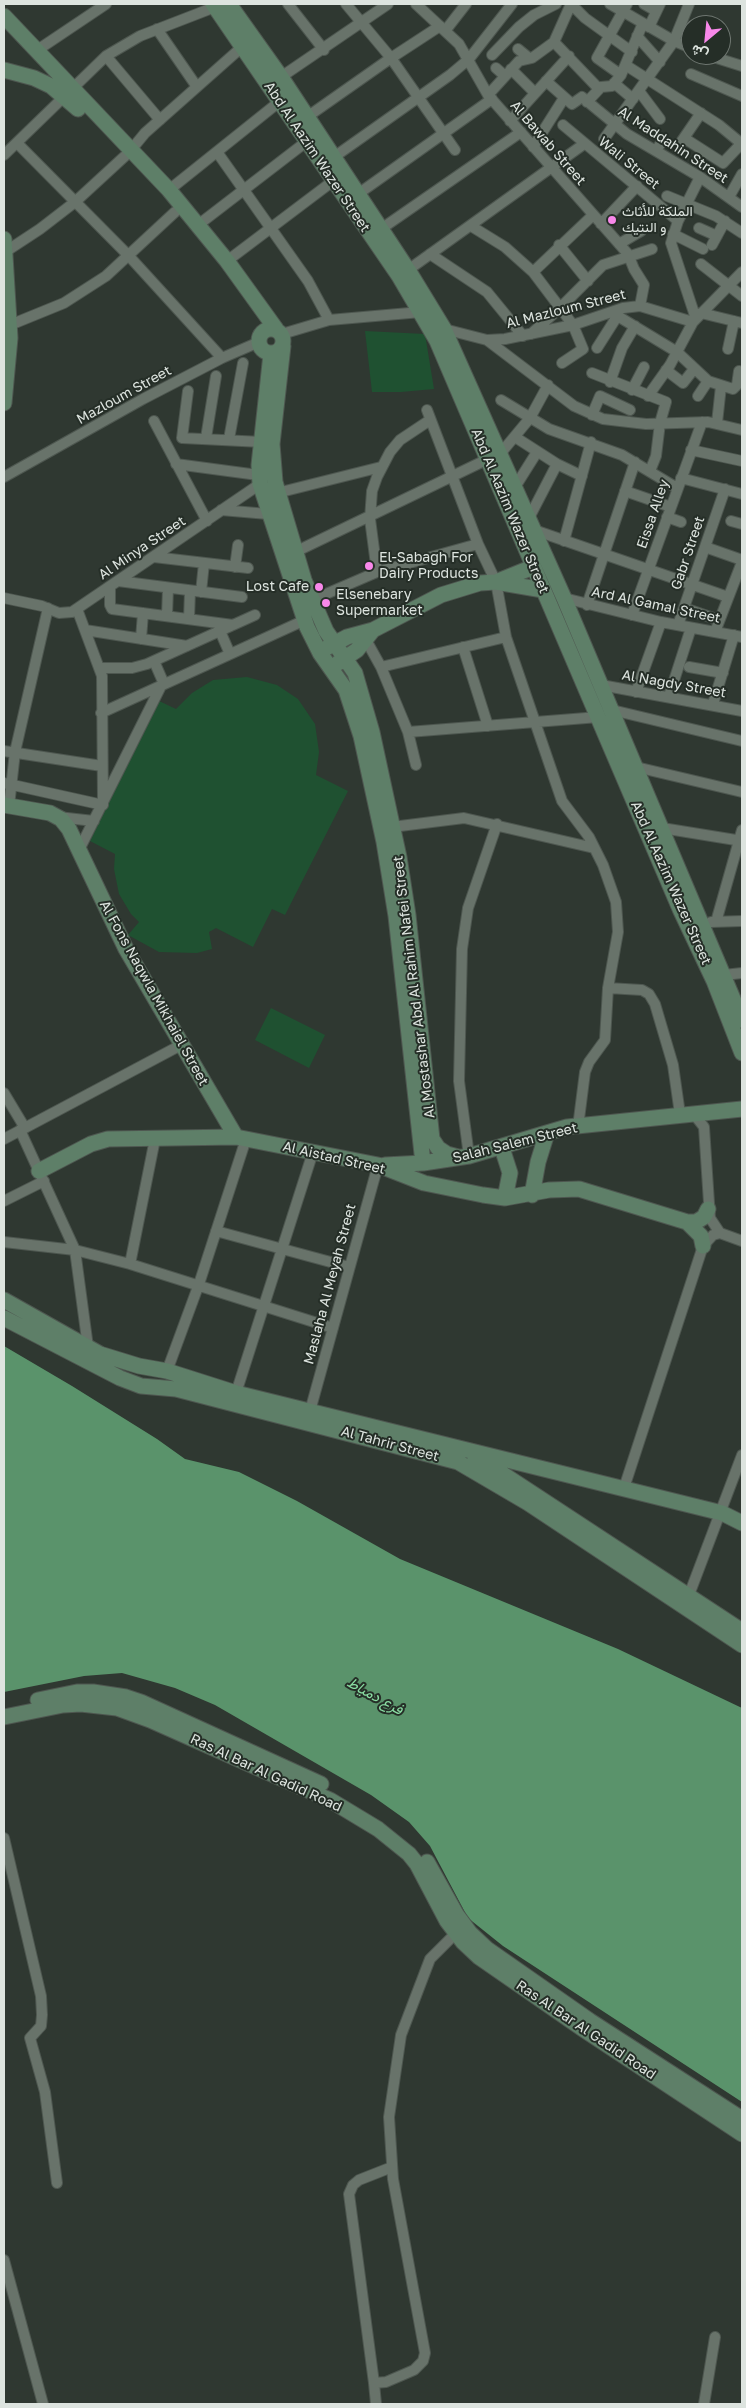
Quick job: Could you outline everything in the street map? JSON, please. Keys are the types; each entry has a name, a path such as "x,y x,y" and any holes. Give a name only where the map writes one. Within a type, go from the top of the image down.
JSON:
{"street":[{"path":"36,51 106,4"},
{"path":"288,4 324,50"},
{"path":"346,4 391,58 454,150"},
{"path":"282,77 324,50 388,4"},
{"path":"307,117 391,58 443,29 466,4"},
{"path":"198,225 244,190 326,160 420,98 469,59 512,4"},
{"path":"492,55 541,7 556,4"},
{"path":"358,194 490,97 508,72 521,60 529,58 554,42 571,4 609,36 632,52"},
{"path":"610,4 625,8 646,25 681,44"},
{"path":"546,82 572,104 581,96 587,102 600,88 604,86 610,87 621,75 637,36 658,7 644,4"},
{"path":"604,139 674,41 689,4"},
{"path":"4,154 106,56 157,29 219,5"},
{"name":"Abd Al Aazim Wazer Street","path":"219,5 242,48 279,102 326,160 358,194 408,270 436,326 494,456 543,590 606,713 680,888 742,1053"},
{"name":"Abd Al Aazim Wazer Street","path":"219,5 282,77 307,117 326,160 399,276 436,326"},
{"name":"Al Bawab Street","path":"422,6 469,59 477,79 490,97 629,257 634,270 644,285 640,306"},
{"path":"625,8 597,58 621,75 636,95 660,119"},
{"path":"4,16 36,51 68,92 128,153 168,190 198,225 227,261 273,339 259,480"},
{"path":"157,29 197,87"},
{"path":"637,36 660,62"},
{"path":"554,42 600,88"},
{"path":"4,403 10,351 5,253 75,202 128,153 160,120 242,48"},
{"path":"518,49 529,58"},
{"path":"106,56 160,120"},
{"path":"510,120 569,56"},
{"path":"496,68 508,72 535,93"},
{"path":"4,70 34,78 68,92"},
{"path":"691,74 742,96"},
{"path":"621,75 647,79 725,129 742,144 723,163 684,138"},
{"path":"533,147 564,98"},
{"path":"168,190 279,102"},
{"name":"Al Maddahin Street","path":"587,102 614,125 700,177 742,207"},
{"path":"677,148 701,113"},
{"name":"Wali Street","path":"563,125 678,221"},
{"path":"381,229 521,132"},
{"path":"656,151 662,141"},
{"path":"17,143 128,255 222,358"},
{"path":"408,270 584,144"},
{"path":"217,152 308,281 329,320"},
{"path":"128,153 234,286 273,339"},
{"path":"227,261 271,228 326,160"},
{"path":"728,197 742,174"},
{"path":"697,318 672,246 673,234 678,221 700,177"},
{"path":"601,224 637,186"},
{"path":"667,196 725,221 742,233"},
{"path":"10,325 64,303 106,276 175,212"},
{"path":"533,272 559,245 593,215"},
{"path":"710,243 725,221"},
{"path":"471,226 505,247 533,272 573,325 583,349 562,364"},
{"path":"699,228 710,243"},
{"path":"619,244 641,231"},
{"path":"673,234 710,243"},
{"path":"559,245 588,281"},
{"path":"430,254 487,292 527,335 561,307 603,264 652,249"},
{"path":"701,264 742,296"},
{"path":"648,396 697,318 742,272"},
{"name":"Al Mazloum Street","path":"436,326 487,340 527,335 573,325 640,306 697,318 738,322"},
{"path":"597,348 614,314 677,352 708,381 736,388 739,371"},
{"name":"Mazloum Street","path":"4,477 222,358 273,339 329,320 436,326"},
{"path":"728,349 738,322"},
{"path":"610,382 622,348 636,326"},
{"name":"Al Mostashar Abd Al Rahim Nafei Street","path":"273,339 272,497 305,620 320,652 340,679 350,699 361,736 384,842 403,971 423,1163"},
{"path":"487,340 574,406 592,416 619,422 717,423 742,430"},
{"path":"229,439 243,363"},
{"path":"632,390 644,368"},
{"path":"666,370 683,383 694,369"},
{"path":"592,373 610,382 666,402 660,423 656,456 650,471"},
{"path":"206,438 216,376"},
{"path":"698,396 708,381"},
{"path":"295,552 494,456 516,437 530,418 548,385"},
{"path":"717,423 722,386"},
{"path":"188,391 181,437 262,442"},
{"path":"592,416 600,396 630,410"},
{"path":"501,400 549,429 591,442 679,483 725,489 742,494"},
{"path":"376,572 370,515 372,492 381,467 400,440 428,415 478,544 496,582 506,636 562,801 583,828 603,865 618,915 608,988 604,1040 588,1062 585,1072 578,1127"},
{"path":"154,422 206,521"},
{"name":"Eissa Alley","path":"632,615 702,422"},
{"path":"516,437 557,464 582,476"},
{"path":"564,541 591,442"},
{"path":"691,450 742,461"},
{"path":"515,487 537,452"},
{"name":"Abd Al Aazim Wazer Street","path":"494,456 515,487 564,598 601,685 606,713"},
{"path":"587,604 635,462"},
{"path":"176,464 259,480 272,497"},
{"path":"557,464 531,524 564,541 728,597"},
{"path":"221,510 381,467"},
{"name":"Al Minya Street","path":"77,609 206,521 259,480"},
{"name":"Gabr Street","path":"678,625 725,489"},
{"path":"625,491 670,507"},
{"name":"Al Mostashar Abd Al Rahim Nafei Street","path":"272,497 326,631 355,673 372,732 408,915 432,1139 438,1148 447,1154 464,1157"},
{"path":"667,518 681,522"},
{"path":"731,520 742,524"},
{"path":"312,600 376,572 478,544"},
{"path":"235,567 238,545"},
{"path":"705,547 742,563 714,632"},
{"path":"154,556 248,568"},
{"path":"189,619 204,563"},
{"path":"496,582 533,566"},
{"path":"320,652 335,643 370,635 441,595 480,583 496,582 543,590"},
{"path":"234,625 112,609 110,604 114,584 242,597"},
{"path":"167,616 168,588"},
{"path":"4,598 48,608 59,613 77,609 100,668 103,688 101,713 102,805"},
{"name":"Ard Al Gamal Street","path":"564,598 662,622 738,636"},
{"path":"48,608 7,784 7,805 44,811 58,817 94,821"},
{"path":"684,608 719,620"},
{"path":"141,639 143,613"},
{"path":"100,668 132,668 154,661 255,615"},
{"path":"101,713 305,620"},
{"path":"636,692 662,622"},
{"path":"669,696 691,628"},
{"path":"86,630 188,646"},
{"path":"220,632 230,654"},
{"path":"330,667 347,659 370,635"},
{"path":"370,635 381,668 408,732 416,764"},
{"path":"381,668 506,636"},
{"path":"713,704 738,636"},
{"path":"463,647 488,726"},
{"path":"79,850 163,685 154,661"},
{"path":"689,667 723,673"},
{"name":"Al Nagdy Street","path":"601,685 713,704 742,711"},
{"path":"408,732 536,723 606,713 742,741"},
{"name":"Abd Al Aazim Wazer Street","path":"612,729 636,767 662,828 680,888"},
{"path":"4,751 102,766"},
{"path":"636,767 742,792"},
{"path":"7,784 102,805"},
{"name":"Al Fons Naqwla Mikhaiel Street","path":"58,817 69,828 126,949 181,1045 241,1138"},
{"path":"392,827 464,818 497,824 594,848"},
{"path":"464,1157 459,1081 462,949 468,908 497,824"},
{"path":"662,828 741,837 709,922 742,921"},
{"name":"Abd Al Aazim Wazer Street","path":"687,906 709,922 724,974 742,1020"},
{"path":"724,974 742,973"},
{"path":"608,988 642,990 649,994 655,1004 686,1113 704,1127 710,1218 720,1233 742,1240"},
{"path":"4,1139 181,1045"},
{"path":"4,1092 75,1250 88,1347"},
{"name":"Salah Salem Street","path":"378,1164 423,1163 464,1157 502,1148 547,1133 578,1127 686,1113 742,1109"},
{"path":"705,1136 707,1127 717,1111"},
{"path":"532,1195 538,1162 547,1133"},
{"path":"167,1372 216,1231 241,1138"},
{"name":"Al Aistad Street","path":"41,1176 92,1144 108,1139 241,1138 378,1164 424,1183 505,1198 532,1195 549,1190 580,1189 687,1222"},
{"path":"130,1264 155,1139"},
{"path":"502,1148 510,1173 505,1198"},
{"path":"236,1393 262,1305 313,1152"},
{"name":"Maslaha Al Meyah Street","path":"310,1411 378,1164"},
{"path":"4,1202 41,1176"},
{"path":"687,1222 696,1222 704,1217 708,1210"},
{"path":"687,1222 701,1236 704,1246"},
{"path":"216,1231 349,1267"},
{"path":"624,1488 704,1246 707,1239 720,1233"},
{"path":"5,1240 75,1250 130,1264 199,1284 333,1328"},
{"name":"Al Tahrir Street","path":"4,1300 88,1347 118,1359 236,1393 722,1513 742,1523"},
{"name":"Al Tahrir Street","path":"4,1318 114,1375 147,1386 176,1389 458,1462 528,1503 742,1645"},
{"path":"114,1375 120,1374 122,1370 122,1364 118,1359"},
{"path":"147,1386 143,1382 143,1378 151,1368"},
{"name":"Al Tahrir Street","path":"469,1451 742,1631"},
{"path":"689,1596 722,1513 742,1455"},
{"name":"Ras Al Bar Al Gadid Road","path":"4,1708 69,1693 110,1694 141,1702 260,1762 330,1800 363,1819 399,1845 417,1864 440,1908 456,1933 484,1961 742,2119"},
{"name":"Ras Al Bar Al Gadid Road","path":"4,1717 63,1705 81,1704 117,1708 336,1792 404,1836 427,1862 456,1914 478,1941 586,2025 742,2134"},
{"path":"4,1838 41,1996 41,2026 30,2038 45,2092 57,2183"},
{"path":"374,2383 386,2382 409,2373 423,2361 425,2353 392,2166 389,2117 401,2035 430,1959 456,1933"},
{"path":"376,2404 349,2194 353,2185 359,2180 392,2166"},
{"path":"4,2260 43,2404"},
{"path":"704,2404 715,2337"}],"shaded area":[{"path":"365,331 425,334 434,389 372,392"},
{"path":"247,677 277,685 298,699 315,724 319,752 316,775 348,791 285,915 272,909 253,947 216,928 209,932 212,949 197,953 159,952 128,935 139,922 131,914 119,894 114,869 115,854 90,841 157,700 176,709 192,693 213,680"},
{"path":"271,1008 325,1035 309,1068 255,1040"}],"water":[{"name":"فرع دمياط","path":"4,1346 157,1439 185,1459 239,1472 297,1501 400,1559 618,1649 742,1708 742,2102 503,1946 468,1918 430,1846 409,1822 371,1795 215,1705 175,1688 122,1673 84,1676 4,1692"}],"place":[{"name":"الملكة للأثاث و النتيك","path":"612,220"},
{"name":"El-Sabagh For Dairy Products","path":"369,566"},
{"name":"Lost Cafe","path":"319,587"},
{"name":"Elsenebary Supermarket","path":"326,603"}]}
